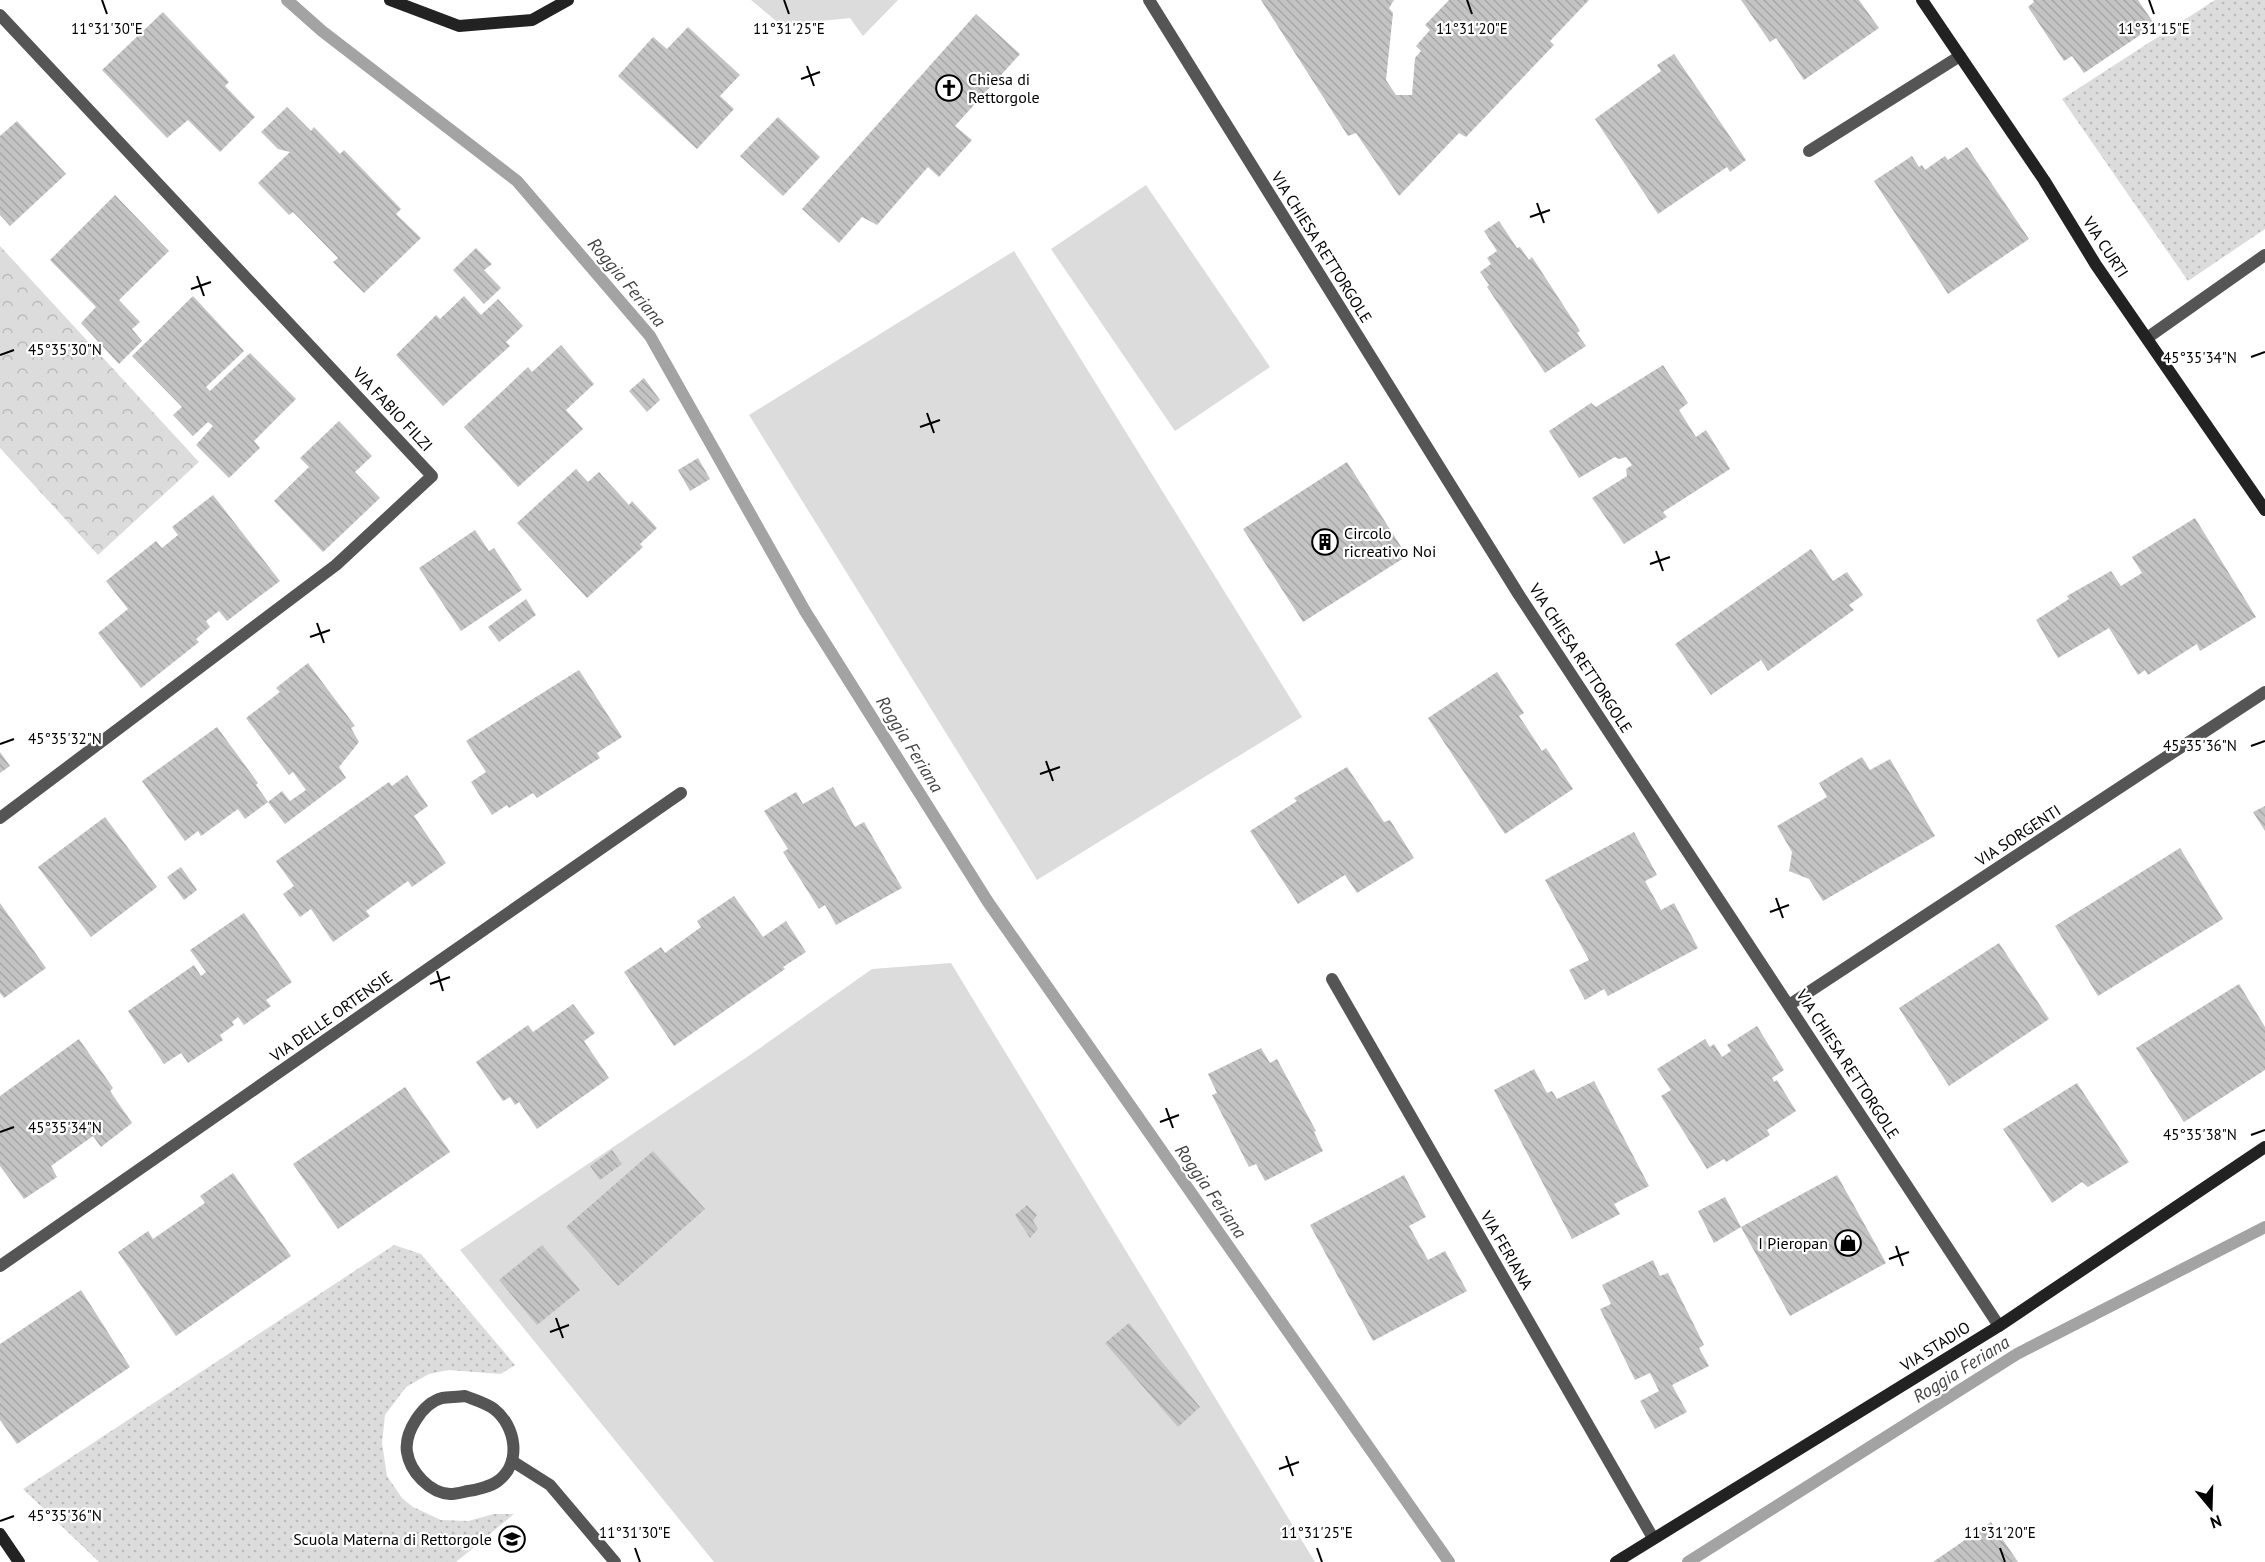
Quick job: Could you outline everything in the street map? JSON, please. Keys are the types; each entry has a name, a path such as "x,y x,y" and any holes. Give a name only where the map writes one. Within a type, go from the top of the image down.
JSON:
{"street":[{"path":"390,0 459,26 532,20 568,0"},
{"name":"VIA CHIESA RETTORGOLE","path":"1149,0 1519,595 1998,1326"},
{"name":"VIA CURTI","path":"1922,0 2147,338 2265,510"},
{"name":"VIA FABIO FILZI","path":"0,15 432,476 336,565 0,818"},
{"path":"1809,152 1960,56"},
{"path":"2147,338 2265,255"},
{"name":"VIA SORGENTI","path":"1789,1005 2265,692"},
{"name":"VIA DELLE ORTENSIE","path":"0,1266 681,793"},
{"name":"VIA FERIANA","path":"1332,980 1653,1538"},
{"name":"VIA STADIO","path":"1616,1562 1998,1326 2265,1147"},
{"path":"465,1396 495,1409 506,1420 514,1438 512,1461 499,1481 476,1490 449,1494 427,1486 412,1468 406,1452 410,1434 420,1413 440,1399 465,1396"},
{"path":"512,1461 550,1485 615,1562"},
{"path":"0,1534 19,1562"}],"green space":[{"path":"751,0 898,0 863,36 850,18 781,25"},
{"path":"2215,0 2265,0 2265,229 2188,281 2062,99"},
{"path":"1146,185 1270,367 1175,431 1051,249"},
{"path":"0,246 199,462 98,555 0,448"},
{"path":"1014,251 1302,717 1037,880 749,415"},
{"path":"951,963 1315,1562 714,1562 460,1250 750,1055 872,969"},
{"path":"394,1245 421,1254 515,1365 501,1374 448,1370 429,1374 406,1387 385,1415 382,1443 387,1476 402,1498 413,1507 441,1520 468,1521 494,1514 514,1514 456,1562 99,1562 23,1489"}],"building":[{"path":"1261,0 1394,0 1389,8 1393,13 1386,80 1396,95 1412,95 1415,58 1421,51 1416,46 1430,30 1425,25 1449,0 1589,0 1550,41 1554,45 1466,137 1459,133 1399,196 1356,133 1348,136"},
{"path":"1741,0 1859,0 1879,28 1804,80 1776,38 1770,42"},
{"path":"2033,0 2138,0 2155,25 2084,73 2072,56 2064,61 2028,7 2034,2"},
{"path":"163,12 229,82 225,86 255,117 220,152 188,120 167,138 102,70"},
{"path":"976,14 1020,54 955,126 972,140 939,177 928,167 877,225 862,217 839,243 802,209"},
{"path":"688,27 740,75 720,96 734,109 697,149 618,76 653,37 667,49"},
{"path":"1674,54 1746,160 1730,172 1727,167 1658,214 1595,119 1661,71 1657,65"},
{"path":"287,107 311,131 314,127 340,154 344,150 401,209 396,214 421,238 364,293 333,262 338,258 293,212 289,215 258,183 290,152 278,149 261,132"},
{"path":"778,117 820,157 783,196 740,156"},
{"path":"17,121 66,174 10,226 0,215 0,136"},
{"path":"1967,147 2029,239 1948,294 1874,181 1912,156 1919,167 1922,165 1925,170 1945,156 1948,160"},
{"path":"115,195 169,251 119,300 140,322 132,329 142,341 119,364 81,323 96,307 50,260"},
{"path":"1499,221 1517,248 1520,247 1529,260 1532,257 1580,331 1577,333 1586,346 1545,373 1487,287 1489,285 1480,272 1491,264 1487,258 1497,251 1484,231"},
{"path":"476,248 492,264 484,270 501,288 484,304 453,270"},
{"path":"193,296 244,351 206,387 210,391 250,353 296,399 254,441 260,448 229,478 196,445 213,426 208,422 193,436 173,415 182,407 132,356"},
{"path":"464,296 481,315 498,299 523,326 506,342 510,346 443,406 396,355 436,315 440,319"},
{"path":"561,345 594,384 566,410 583,429 518,487 464,427 528,367 532,372"},
{"path":"1663,365 1688,403 1679,410 1696,437 1706,430 1730,469 1663,512 1667,517 1624,544 1592,498 1627,476 1626,469 1632,465 1626,457 1619,459 1615,457 1579,478 1549,431 1591,403 1596,407"},
{"path":"644,378 660,400 647,412 629,391"},
{"path":"339,421 372,456 355,472 380,498 323,552 274,501 309,467 300,458"},
{"path":"698,458 710,479 690,491 678,470"},
{"name":"Circolo ricreativo Noi","path":"1347,462 1407,556 1303,622 1243,529"},
{"path":"576,469 588,482 599,472 629,505 632,501 657,528 640,544 643,547 587,598 517,523"},
{"path":"213,495 280,581 227,621 219,611 206,621 210,627 196,639 199,642 141,688 98,633 128,609 106,581 156,541 162,548 178,535 172,527"},
{"path":"2195,518 2256,617 2200,651 2197,644 2148,675 2145,670 2138,675 2109,628 2058,658 2036,620 2069,599 2067,596 2111,571 2121,586 2142,573 2132,557"},
{"path":"475,530 489,551 494,548 522,590 461,631 419,568"},
{"path":"1811,549 1833,581 1847,572 1863,595 1849,605 1854,610 1768,671 1761,660 1711,695 1675,644"},
{"path":"526,599 536,615 499,642 488,627"},
{"path":"308,663 355,726 351,728 359,742 339,767 346,778 285,824 268,802 282,791 290,801 306,790 293,772 289,775 246,718 280,692 276,688"},
{"path":"579,670 622,737 597,753 600,758 537,798 533,793 509,808 507,805 492,815 471,782 486,772 466,741"},
{"path":"1497,672 1524,713 1519,716 1542,751 1546,748 1573,789 1505,834 1428,718"},
{"path":"217,727 258,783 256,785 268,802 245,819 238,809 201,836 198,831 185,841 142,781"},
{"path":"0,752 10,766 0,773"},
{"path":"1862,757 1870,770 1890,759 1935,836 1823,901 1809,879 1789,871 1792,852 1777,826 1827,797 1819,783"},
{"path":"1347,767 1384,822 1390,820 1414,858 1357,893 1345,875 1298,904 1250,831 1297,801 1294,798"},
{"path":"407,775 428,806 414,816 446,863 412,887 408,881 366,911 370,916 333,942 311,909 300,917 283,894 294,886 276,861 389,782 392,786"},
{"path":"833,787 855,827 864,822 902,888 836,925 825,905 819,909 783,852 788,849 764,811 796,792 803,804"},
{"path":"2265,806 2265,831 2253,812"},
{"path":"105,817 157,887 91,937 38,867"},
{"path":"1634,832 1657,875 1645,881 1661,910 1674,903 1698,948 1608,996 1604,989 1585,1000 1569,970 1589,960 1545,880"},
{"path":"2180,848 2223,919 2098,996 2055,926"},
{"path":"181,867 197,890 184,900 167,877"},
{"path":"734,896 763,937 786,921 806,952 674,1046 624,972 661,947 665,953 701,927 697,921"},
{"path":"0,903 46,968 4,998 0,993"},
{"path":"244,913 292,982 266,1000 271,1006 244,1025 238,1017 232,1022 234,1025 220,1035 223,1040 188,1063 181,1053 164,1064 128,1011 194,965 201,976 206,972 190,950"},
{"path":"1999,943 2049,1019 1949,1086 1899,1008"},
{"path":"2239,984 2265,1027 2265,1070 2184,1122 2136,1048"},
{"path":"573,1004 595,1033 584,1041 609,1078 537,1129 519,1102 515,1105 510,1097 503,1101 476,1062 528,1025 533,1032"},
{"path":"1757,1026 1784,1070 1772,1078 1774,1082 1777,1080 1796,1111 1767,1130 1770,1135 1726,1162 1724,1159 1707,1169 1661,1096 1671,1090 1657,1069 1705,1039 1710,1047 1714,1044 1722,1057 1731,1051 1727,1045"},
{"path":"79,1039 113,1088 110,1091 132,1123 101,1147 93,1136 51,1166 57,1177 24,1199 0,1166 0,1096"},
{"path":"1261,1048 1270,1063 1277,1059 1316,1131 1314,1132 1323,1151 1265,1181 1256,1164 1249,1167 1212,1095 1217,1093 1208,1074"},
{"path":"1534,1069 1547,1093 1552,1091 1557,1099 1594,1081 1649,1186 1614,1204 1620,1214 1572,1239 1494,1090"},
{"path":"2077,1083 2129,1162 2088,1187 2082,1182 2052,1203 2003,1129"},
{"path":"405,1087 450,1152 338,1229 293,1164"},
{"path":"612,1150 622,1164 600,1180 590,1166"},
{"path":"653,1151 705,1209 618,1286 566,1227"},
{"path":"233,1173 291,1256 176,1336 118,1252 148,1231 153,1239 205,1203 200,1196"},
{"path":"1404,1175 1426,1217 1409,1226 1428,1260 1445,1251 1467,1291 1373,1341 1310,1225"},
{"path":"1837,1175 1886,1263 1790,1316 1741,1227"},
{"path":"1725,1197 1741,1227 1714,1243 1698,1211"},
{"path":"1027,1205 1037,1215 1033,1221 1038,1229 1030,1238 1015,1215"},
{"path":"542,1245 580,1290 537,1325 499,1280"},
{"path":"1653,1260 1660,1276 1668,1273 1704,1345 1699,1348 1709,1366 1672,1385 1687,1412 1655,1429 1640,1401 1659,1391 1650,1373 1635,1380 1600,1309 1611,1304 1602,1285"},
{"path":"81,1290 130,1367 17,1444 0,1420 0,1344"},
{"path":"1129,1323 1200,1407 1178,1427 1105,1343"},
{"path":"1991,1522 2018,1562 1933,1562"}],"waterway":[{"name":"Roggia Feriana","path":"287,0 322,31 517,181 650,336 805,611 988,902 1449,1562"},
{"name":"Roggia Feriana","path":"1688,1562 2017,1354 2265,1227"}],"place":[{"name":"Chiesa di Rettorgole","path":"949,88"},
{"name":"Circolo ricreativo Noi","path":"1325,542"},
{"name":"I Pieropan","path":"1848,1243"},
{"name":"Scuola Materna di Rettorgole","path":"512,1539"}]}
